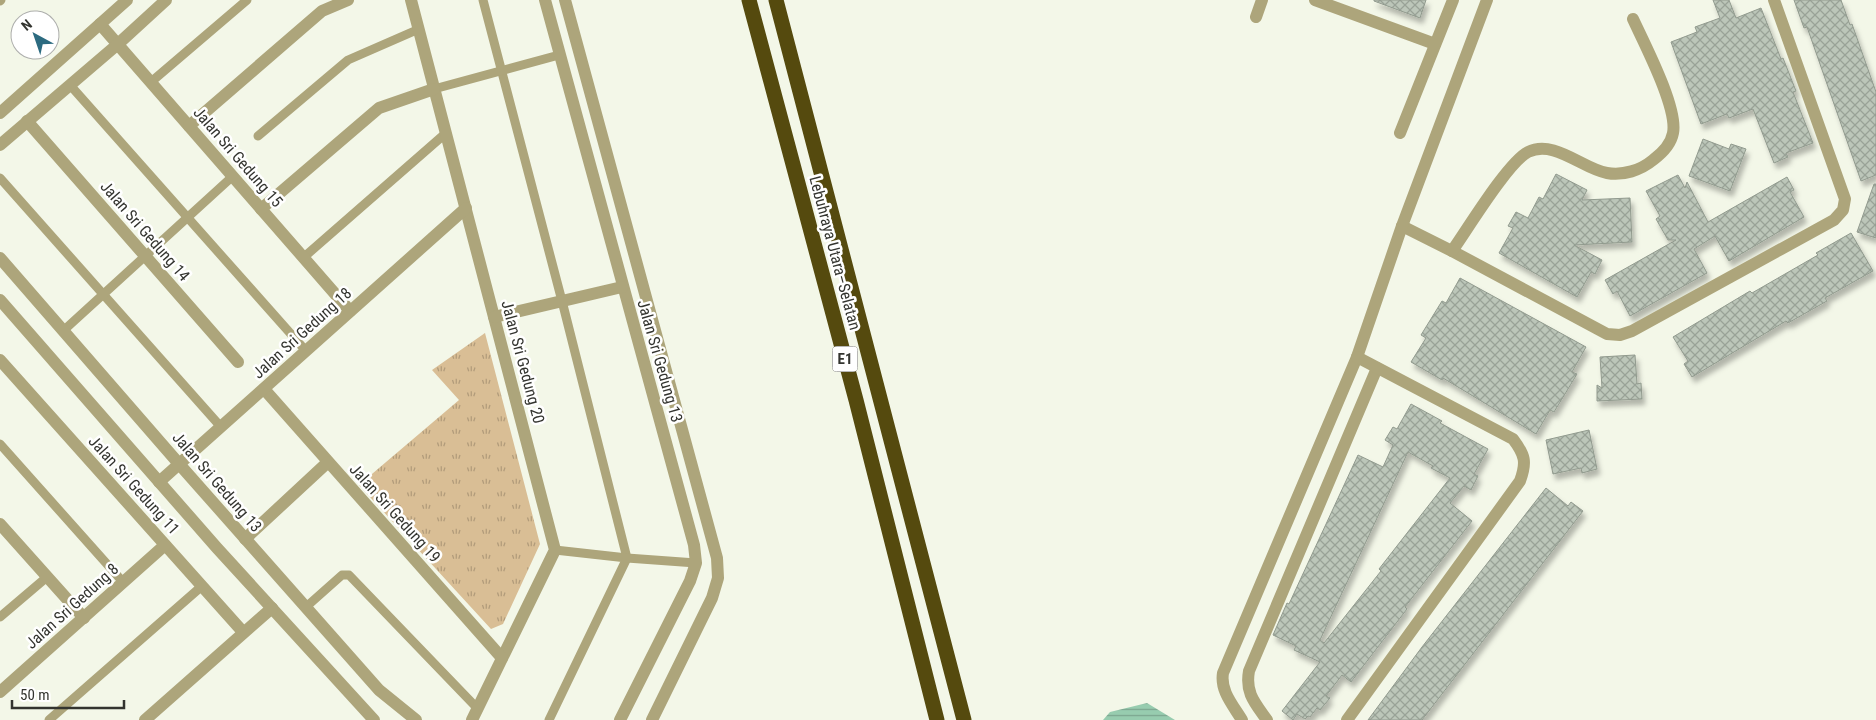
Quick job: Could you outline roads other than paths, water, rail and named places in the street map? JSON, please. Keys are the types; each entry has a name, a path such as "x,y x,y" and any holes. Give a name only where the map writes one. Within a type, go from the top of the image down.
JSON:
{"highway":[{"name":"Lebuhraya Utara–Selatan","path":"749,0 856,400 937,720"},
{"name":"Lebuhraya Utara–Selatan","path":"776,0 964,720"}],"street":[{"path":"0,113 127,0"},
{"path":"0,145 118,44 166,0"},
{"path":"189,126 322,11 348,0"},
{"name":"Jalan Sri Gedung 20","path":"411,0 555,550"},
{"name":"Jalan Sri Gedung 13","path":"545,0 694,545 696,563 690,581 620,720"},
{"name":"Jalan Sri Gedung 13","path":"565,0 717,558 718,578 712,598 652,720"},
{"path":"1256,17 1262,0"},
{"path":"1314,0 1435,44"},
{"path":"1400,133 1453,0"},
{"path":"1242,720 1226,694 1223,686 1223,673 1357,357 1402,226 1487,0"},
{"path":"1402,226 1607,334 1620,335 1632,332 1834,220 1843,210 1845,199 1774,0"},
{"path":"1452,251 1514,164 1529,152 1544,149 1559,153 1607,173 1634,171 1647,166 1664,152 1673,134 1673,118 1668,100 1633,20"},
{"name":"Jalan Sri Gedung 15","path":"100,24 350,312"},
{"path":"262,209 378,108 434,89"},
{"name":"Jalan Sri Gedung 14","path":"27,121 238,362"},
{"name":"Jalan Sri Gedung 18","path":"160,482 466,208"},
{"name":"Jalan Sri Gedung 13","path":"0,258 379,690 416,720"},
{"path":"494,317 622,287"},
{"path":"0,300 272,608 374,720"},
{"path":"1347,720 1520,480 1525,460 1513,440 1357,357"},
{"name":"Jalan Sri Gedung 11","path":"0,360 243,632"},
{"path":"1267,720 1251,698 1247,683 1249,671 1377,368"},
{"name":"Jalan Sri Gedung 19","path":"264,389 502,658"},
{"path":"245,538 328,462"},
{"path":"0,524 5,539 47,577 84,618"},
{"name":"Jalan Sri Gedung 8","path":"0,692 165,545"},
{"path":"475,714 555,550"},
{"path":"145,720 272,608"}],"lane":[{"path":"151,82 247,0"},
{"path":"483,0 627,558 549,720"},
{"path":"258,136 348,60 419,29"},
{"path":"434,89 559,55"},
{"path":"70,84 306,351"},
{"path":"303,258 446,133"},
{"path":"63,331 233,176"},
{"path":"0,178 222,427"},
{"path":"0,444 123,582"},
{"path":"555,550 696,563"},
{"path":"306,606 342,576 349,575 475,714"},
{"path":"0,617 47,577"},
{"path":"48,720 202,586"}]}
